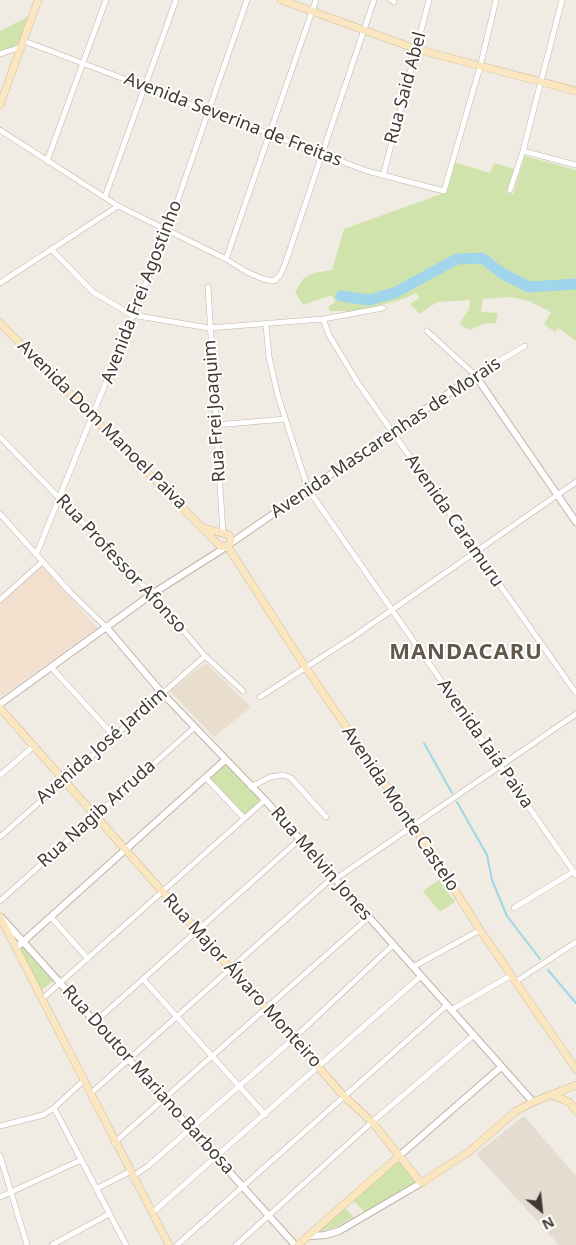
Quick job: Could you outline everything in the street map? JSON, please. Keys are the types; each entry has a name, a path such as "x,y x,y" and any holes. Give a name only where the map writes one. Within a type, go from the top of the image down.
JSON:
{"main road":[{"path":"0,105 38,0"},
{"path":"280,0 416,49 576,91"},
{"name":"Avenida Dom Manoel Paiva","path":"0,322 218,543"},
{"path":"204,528 226,540"},
{"path":"218,543 226,540"},
{"name":"Avenida Monte Castelo","path":"226,540 306,668 414,826 510,976 576,1069"},
{"name":"Rua Major Álvaro Monteiro","path":"0,706 196,931 344,1096 372,1122 421,1183"},
{"path":"0,916 114,1143 169,1245"},
{"path":"421,1183 470,1151 516,1112 533,1102 576,1085"},
{"path":"551,1094 569,1102 576,1112"},
{"path":"297,1245 310,1236 399,1156"}],"street":[{"path":"47,161 106,0"},
{"path":"105,196 176,0"},
{"name":"Avenida Frei Agostinho","path":"36,555 167,231 247,0"},
{"path":"226,259 316,0"},
{"path":"0,130 118,206 226,259 262,279 274,282 280,275 374,0"},
{"name":"Rua Said Abel","path":"383,176 429,0"},
{"path":"480,67 496,0"},
{"path":"510,190 523,151 562,0"},
{"path":"0,54 23,44"},
{"name":"Avenida Severina de Freitas","path":"23,44 82,63 383,176 444,191 480,67"},
{"path":"523,151 576,165"},
{"path":"0,284 118,206"},
{"path":"51,249 93,292 132,316 209,328 323,319 383,308"},
{"name":"Rua Frei Joaquim","path":"208,287 209,328 226,540"},
{"name":"Avenida Caramuru","path":"323,319 341,355 392,432 576,693"},
{"name":"Avenida Iaiá Paiva","path":"266,325 271,366 285,419 308,489 575,874"},
{"path":"427,331 475,375 576,522"},
{"name":"Avenida Mascarenhas de Morais","path":"208,558 226,540 247,531 475,375 525,346"},
{"path":"216,425 285,419"},
{"name":"Rua Professor Afonso","path":"0,437 152,594 205,656 242,691"},
{"path":"260,697 306,668 576,482"},
{"path":"0,514 42,562 107,628"},
{"path":"0,706 152,594 208,558 218,543"},
{"path":"0,600 42,562"},
{"name":"Rua Melvin Jones","path":"107,628 162,693 265,800 333,879 533,1102"},
{"name":"Avenida José Jardim","path":"0,837 205,656"},
{"path":"52,667 114,735"},
{"path":"90,1095 333,879 414,826 576,714"},
{"name":"Rua Nagib Arruda","path":"0,900 195,727"},
{"path":"0,775 34,746"},
{"path":"16,948 225,760"},
{"path":"252,787 270,777 284,775 291,778 326,817"},
{"path":"206,778 244,818"},
{"path":"42,999 265,800"},
{"path":"96,1021 300,839"},
{"path":"514,908 575,874"},
{"name":"Rua Doutor Mariano Barbosa","path":"0,916 25,941 130,1061 297,1245"},
{"path":"51,917 88,958"},
{"path":"114,1143 368,918"},
{"path":"413,967 480,930"},
{"path":"515,982 576,942"},
{"path":"96,1188 148,1166 238,1085 293,1039 393,945"},
{"path":"152,1213 421,976"},
{"path":"177,1245 344,1096 449,1007 510,976"},
{"path":"143,980 266,1114"},
{"path":"236,1245 372,1122 474,1035"},
{"path":"399,1156 501,1067"},
{"path":"0,1126 37,1117 54,1108 83,1081"},
{"path":"54,1108 126,1245"},
{"path":"0,1156 27,1245"},
{"path":"0,1197 81,1160"},
{"path":"310,1236 325,1235 339,1231 421,1183"},
{"path":"52,1245 109,1214"}],"shaded area":[{"path":"42,565 97,628 0,697 0,601"},
{"path":"206,663 251,707 214,737 170,691"},
{"path":"524,1116 576,1176 576,1245 559,1245 476,1154"}],"green space":[{"path":"29,16 18,45 0,51 0,31"},
{"path":"525,156 576,170 576,341 558,328 555,332 544,324 551,312 529,301 511,297 483,299 481,312 498,313 496,323 483,324 470,330 459,324 469,309 470,300 437,302 420,314 410,304 419,298 417,293 397,301 356,311 330,311 328,307 335,302 332,295 303,305 295,292 303,279 314,273 332,270 344,229 444,193 454,162 490,173 494,163 514,169 506,193 513,194"},
{"path":"226,761 265,800 244,818 206,778"},
{"path":"439,880 455,902 440,912 423,891"},
{"path":"20,948 25,948 55,980 40,991"},
{"path":"399,1159 417,1183 365,1213 353,1200"},
{"path":"345,1208 354,1217 334,1228 317,1232"}],"waterway":[{"path":"341,296 369,300 394,293 457,259 482,258 503,274 529,287 576,284"},
{"path":"424,743 452,793"},
{"path":"457,802 487,855 492,880 507,916 540,959"},
{"path":"548,970 576,1003"}],"district":[{"name":"MANDACARU","path":"466,653"}]}
